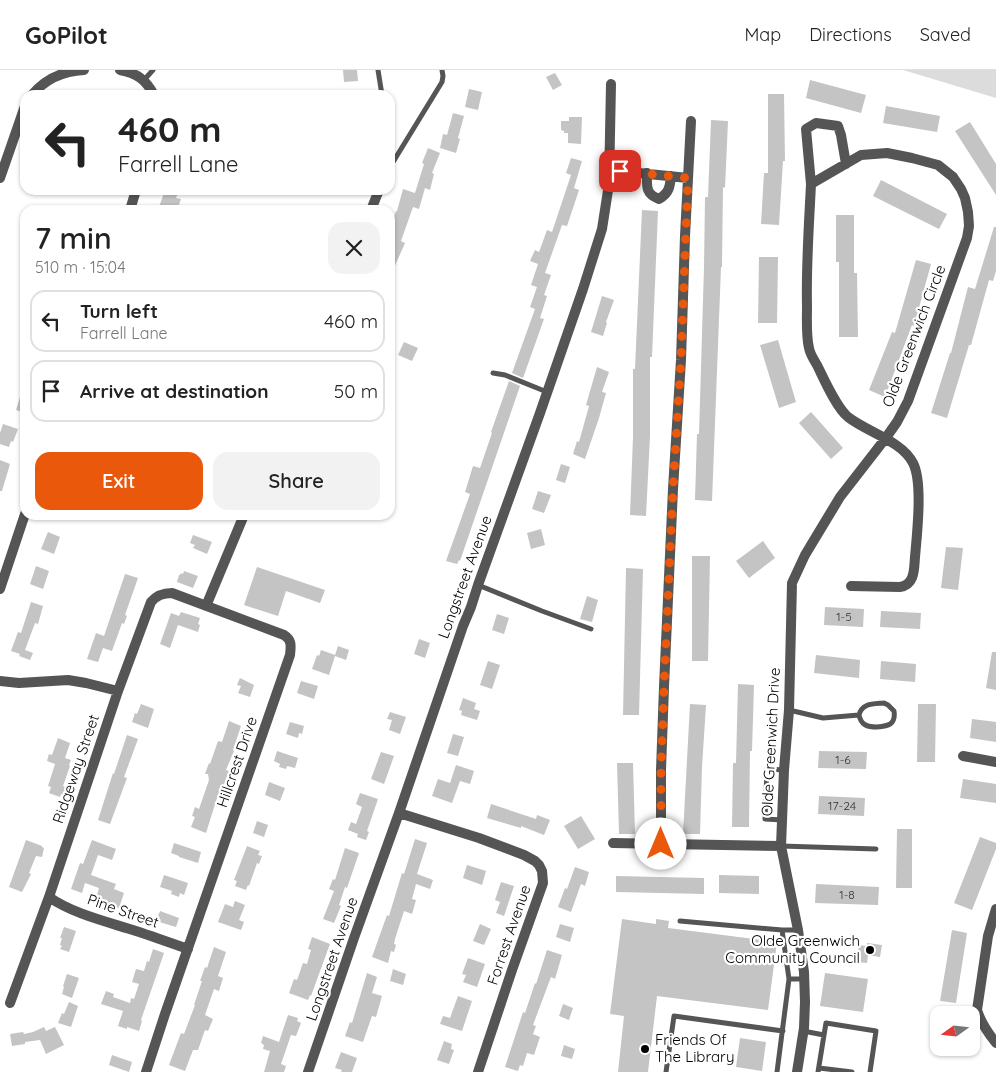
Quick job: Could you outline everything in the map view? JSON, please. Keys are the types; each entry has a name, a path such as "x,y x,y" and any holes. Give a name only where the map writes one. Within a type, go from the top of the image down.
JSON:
{"street":[{"path":"37,90 55,76 84,70"},
{"path":"120,70 141,77 151,90"},
{"name":"Longstreet Avenue","path":"308,1072 463,626 472,607 478,584 547,392 602,229 609,184 611,84"},
{"path":"0,178 20,120"},
{"path":"661,844 664,677 681,360 691,122"},
{"path":"846,164 838,126 816,124 806,129 812,184 806,273 809,349 831,394 847,416 907,454 913,462 918,482 918,522 910,583 900,587 851,586"},
{"name":"Olde Greenwich Circle","path":"812,184 861,155 887,153 938,165 953,177 965,198 969,226 967,238 908,401 885,439"},
{"path":"609,170 688,178"},
{"path":"647,173 648,190 652,196 659,200 670,190 671,176"},
{"name":"Olde Greenwich Drive","path":"797,1072 803,1031 804,979 798,930 781,846 789,710 792,583 805,555 840,497 885,439"},
{"path":"0,589 23,520"},
{"path":"206,606 242,520"},
{"name":"Ridgeway Street","path":"10,1003 49,897 138,635 153,600 165,593 172,593 206,606"},
{"name":"Hillcrest Drive","path":"146,1072 290,655 290,640 284,635 206,606"},
{"path":"0,681 19,683 68,680 118,692"},
{"path":"962,756 996,762"},
{"name":"Forrest Avenue","path":"399,813 479,838 524,855 535,861 542,871 543,884 478,1072"},
{"path":"613,843 781,846"},
{"name":"Pine Street","path":"49,897 62,905 102,920 188,949"},
{"path":"996,909 988,936 977,1010 980,1021 996,1043"}],"lane":[{"path":"144,80 152,70"},
{"path":"378,70 381,90"},
{"path":"395,159 442,82 442,70"},
{"path":"493,374 505,375 547,392"},
{"path":"478,584 591,629"},
{"path":"884,703 892,707 894,711 891,724 887,726 870,727 862,723 859,715 860,711 867,705 884,703"},
{"path":"789,710 823,718 859,715"},
{"path":"782,820 765,819 767,769 784,770"},
{"path":"781,846 876,848"},
{"path":"680,922 798,930"},
{"path":"777,1072 789,979 782,930"},
{"path":"789,979 804,979"},
{"path":"666,1072 674,1016 783,1030"},
{"path":"852,1072 818,1070 826,1023 876,1031 870,1072"},
{"path":"803,1031 824,1035"}],"shaded area":[{"path":"903,70 996,70 996,98"}],"building":[{"path":"343,70 357,70 358,81 344,82"},
{"path":"555,73 562,85 553,90 546,77"},
{"path":"810,80 866,95 861,113 806,98"},
{"path":"469,89 482,92 478,110 465,107"},
{"path":"768,94 784,94 785,161 783,161 779,225 761,224 764,173 768,173"},
{"path":"886,106 940,116 937,132 883,123"},
{"path":"453,113 464,116 456,153 440,148 443,134 447,135"},
{"path":"569,117 582,117 581,144 568,143 568,133 564,133 561,130 561,121 569,121"},
{"path":"711,120 728,121 725,188 723,187 722,267 712,501 695,500 697,434 699,434 705,197 708,197"},
{"path":"970,122 996,164 996,195 955,131"},
{"path":"428,148 440,153 432,173 434,174 430,190 425,188 419,209 413,207 401,241 405,243 395,266 395,214 403,189 415,193 424,164 422,163"},
{"path":"571,158 582,161 574,188 579,190 567,226 562,225 545,273 551,275 544,295 547,296 540,318 544,319 523,378 512,373 535,309 530,307 537,287 531,285 538,264 530,261 535,250 539,252 547,230 552,232 571,175 566,173"},
{"path":"881,180 947,214 939,229 873,196"},
{"path":"163,195 177,195 176,198 181,199 179,205 160,205"},
{"path":"642,210 658,211 652,357 650,357 650,436 646,516 630,515 633,369 635,369"},
{"path":"836,215 854,215 854,273 857,273 858,337 839,337 839,262 836,262"},
{"path":"994,227 996,227 996,271 993,281 989,280 971,345 969,345 947,418 931,413 951,353 968,287 975,289"},
{"path":"759,257 778,257 777,323 758,323"},
{"path":"916,260 931,264 914,326 912,325 885,397 869,390 892,332 895,333"},
{"path":"602,296 614,300 603,336 591,332"},
{"path":"778,340 796,402 779,408 760,345"},
{"path":"404,342 418,348 412,361 398,355"},
{"path":"597,367 609,372 602,392 606,393 585,459 573,454 577,441 579,442 589,406 586,405"},
{"path":"509,381 520,386 460,561 457,564 446,561 470,494 465,492 473,466 480,468"},
{"path":"20,397 20,411 16,410"},
{"path":"811,412 843,448 831,459 799,423"},
{"path":"3,424 18,429 9,447 0,444 0,433"},
{"path":"0,460 10,464 2,491 0,491"},
{"path":"561,464 570,467 565,483 556,480"},
{"path":"538,491 551,495 544,513 532,509"},
{"path":"541,529 545,545 531,549 527,533"},
{"path":"48,532 60,537 54,554 41,549"},
{"path":"193,535 212,542 207,554 193,548 195,545 190,543"},
{"path":"763,541 775,558 749,578 736,561"},
{"path":"946,547 963,548 958,590 941,588"},
{"path":"692,556 710,556 708,661 692,661"},
{"path":"36,566 49,571 43,589 30,584"},
{"path":"257,567 325,590 320,603 286,591 278,616 244,605"},
{"path":"626,568 643,569 639,715 623,715"},
{"path":"184,571 198,576 193,588 177,582 179,575 183,574"},
{"path":"125,574 138,578 125,615 127,616 124,624 122,623 112,651 103,648 98,662 87,659 96,633 104,636"},
{"path":"587,596 598,600 592,622 580,619"},
{"path":"31,602 43,606 38,624 35,623 25,650 33,653 30,660 11,651 18,632 21,633"},
{"path":"825,607 864,609 863,627 824,625"},
{"path":"881,611 921,613 920,629 880,627"},
{"path":"181,612 200,618 198,632 178,625 170,648 160,644 171,613 179,616"},
{"path":"497,614 509,618 504,634 492,630"},
{"path":"419,639 430,643 425,658 414,654"},
{"path":"338,646 349,650 346,660 335,656 329,675 312,669 321,650 335,655"},
{"path":"992,652 996,652 996,690 986,688"},
{"path":"816,655 860,660 859,678 814,673"},
{"path":"488,661 500,665 492,689 480,685"},
{"path":"881,661 916,664 915,682 880,679"},
{"path":"240,678 254,685 250,697 238,693 241,686 237,685"},
{"path":"301,681 318,686 314,699 297,693"},
{"path":"738,684 754,685 752,751 750,751 749,827 732,827 733,763 736,763"},
{"path":"463,698 476,703 474,709 480,711 477,720 461,715 462,711 459,710"},
{"path":"141,704 154,709 148,728 132,722"},
{"path":"690,704 706,705 700,834 683,834"},
{"path":"918,704 936,704 935,762 917,762"},
{"path":"390,712 406,717 400,734 389,730 392,720 387,719"},
{"path":"972,719 996,722 996,742 970,738"},
{"path":"229,721 241,726 226,770 229,771 220,799 217,798 206,833 191,827 195,817 192,816 195,807 199,809 209,780 208,774 205,774 218,741 222,742"},
{"path":"290,722 304,726 302,734 299,733 298,738 286,734"},
{"path":"453,734 464,737 458,756 447,753"},
{"path":"127,735 138,739 124,777 127,778 110,824 98,820"},
{"path":"58,738 70,743 65,758 71,760 63,786 66,787 63,795 61,794 60,797 49,793 51,787 48,786 55,764 47,761 49,754 52,755"},
{"path":"277,751 298,758 295,768 287,766 286,769 279,767 280,764 274,761"},
{"path":"819,751 867,752 866,769 818,768"},
{"path":"381,752 394,756 384,784 371,779"},
{"path":"617,763 633,763 635,834 619,834"},
{"path":"456,765 474,771 470,784 460,781 452,803 432,796 438,779 450,783"},
{"path":"963,779 996,784 996,803 960,798"},
{"path":"269,782 285,788 280,801 265,795"},
{"path":"360,793 378,799 367,831 369,832 366,840 357,837 358,834 348,830 351,822 356,824 362,807 356,804"},
{"path":"819,796 865,798 864,816 818,814"},
{"path":"491,804 536,819 537,815 550,820 544,835 521,826 521,828 487,818"},
{"path":"581,816 595,839 578,849 564,826"},
{"path":"257,821 268,825 264,837 253,833"},
{"path":"897,829 912,829 912,888 896,888"},
{"path":"980,837 996,843 996,849 972,910 954,903"},
{"path":"415,839 427,843 417,874 433,880 430,889 416,884 412,899 416,900 412,914 404,911 395,939 394,952 391,951 388,963 372,957 387,915 389,916"},
{"path":"26,840 44,848 42,857 36,856 29,873 31,874 22,892 9,887"},
{"path":"92,840 116,849 112,860 98,855 91,875 116,884 114,889 124,893 119,908 100,901 102,896 97,895 99,888 85,883 82,893 71,889 80,863 83,864"},
{"path":"174,843 201,852 198,863 171,853"},
{"path":"247,846 260,851 258,855 262,856 259,864 257,863 246,890 235,886 237,881 234,880"},
{"path":"345,848 359,853 347,888 345,887 339,905 341,906 334,923 323,919 334,891 329,889 333,879 335,880"},
{"path":"467,865 486,871 482,885 463,878"},
{"path":"575,867 589,872 585,886 581,884 571,912 558,907"},
{"path":"164,875 188,883 184,895 180,893 179,897 171,894 172,891 160,887"},
{"path":"719,875 759,876 759,894 719,893"},
{"path":"616,876 704,878 704,894 616,892"},
{"path":"501,882 514,886 504,916 496,913 500,902 495,900"},
{"path":"816,884 879,887 878,905 815,903"},
{"path":"235,901 245,905 239,920 244,922 241,930 218,922 225,904 233,907"},
{"path":"160,911 179,918 176,927 156,921"},
{"path":"622,919 656,924 656,919 669,921 668,928 777,942 768,1010 657,996 648,1072 618,1072 624,1016 610,1014"},
{"path":"480,924 491,929 484,945 473,941"},
{"path":"560,924 574,928 570,942 556,937"},
{"path":"64,927 76,931 69,952 60,949 62,938 60,938"},
{"path":"952,930 967,933 956,1003 940,1001"},
{"path":"312,937 330,944 308,1000 289,993 294,979 297,980 303,963 307,964 311,950 308,949"},
{"name":"Olde Greenwich Community Council","path":"867,943 882,945 880,957 868,955 867,963 857,962 859,945 867,946"},
{"path":"214,947 226,952 218,976 223,978 219,991 214,989 205,1015 213,1019 208,1031 205,1030 198,1050 193,1050 185,1071 169,1065 181,1033 184,1034 195,1005 202,981 200,981 205,967 207,968"},
{"path":"153,949 164,953 139,1031 118,1026 123,1011 101,1004 106,991 114,994 113,997 130,1003 131,998 134,999 139,984 132,982 136,969 144,971"},
{"path":"547,950 562,955 555,979 551,977 533,1025 536,1026 533,1034 540,1037 534,1055 527,1053 523,1066 520,1065 518,1071 505,1067 523,1012 525,1013"},
{"path":"468,958 485,964 477,987 463,982 466,975 462,974"},
{"path":"393,969 406,974 403,985 390,981"},
{"path":"367,973 377,977 372,993 382,996 376,1017 372,1016 363,1042 345,1036 350,1022 352,1023"},
{"path":"825,973 868,979 863,1012 820,1006"},
{"path":"67,974 79,978 72,998 62,994"},
{"path":"458,996 472,1001 462,1031 440,1024 443,1016 450,1018"},
{"path":"69,1002 78,1006 71,1027 58,1023"},
{"path":"563,1004 573,1008 569,1020 559,1016"},
{"path":"288,1015 298,1018 297,1021 301,1023 296,1036 291,1035 281,1064 286,1066 284,1072 264,1072 270,1051 263,1049 264,1045 261,1043 263,1036 279,1042"},
{"path":"44,1027 46,1031 55,1027 64,1045 46,1054 40,1040 12,1046 10,1034 23,1032 24,1034"},
{"path":"740,1038 766,1042 762,1071 736,1067"},
{"path":"444,1041 452,1044 451,1049 454,1050 449,1064 437,1060"},
{"path":"564,1045 575,1049 572,1059 561,1056"},
{"path":"341,1052 357,1058 352,1072 341,1072 342,1070 335,1068"},
{"path":"112,1055 132,1062 129,1072 109,1065"}],"place":[{"name":"Olde Greenwich Community Council","path":"870,950"},
{"name":"Friends Of The Library","path":"645,1049"}],"route":[{"path":"620,171 688,178 681,360 664,687 661,844"}]}
